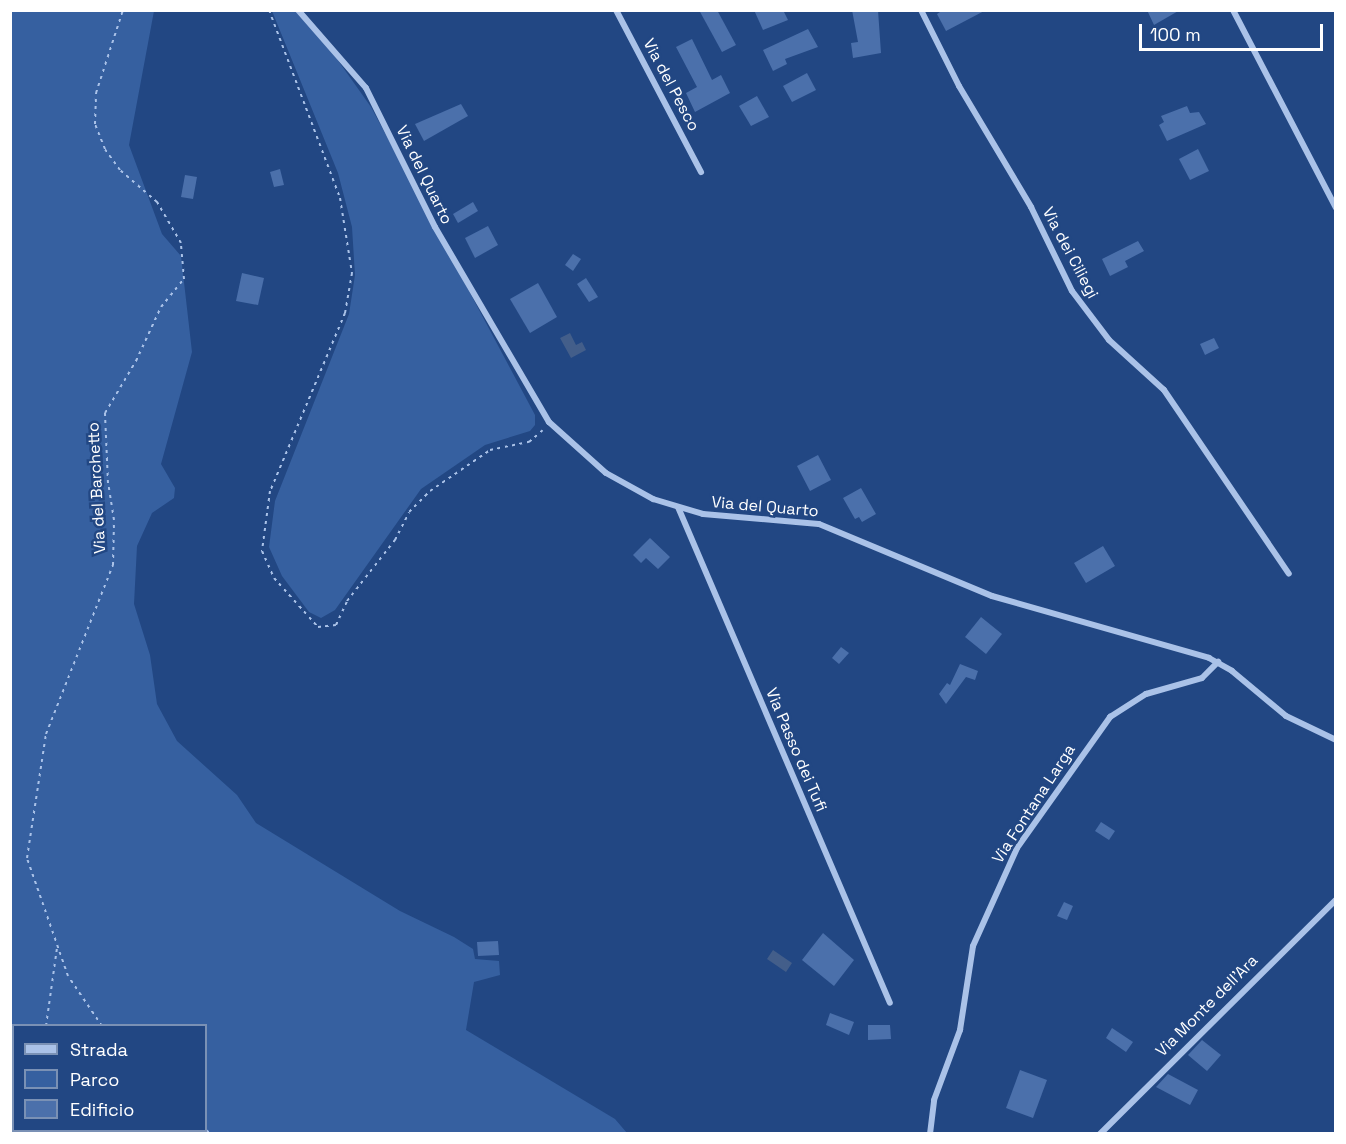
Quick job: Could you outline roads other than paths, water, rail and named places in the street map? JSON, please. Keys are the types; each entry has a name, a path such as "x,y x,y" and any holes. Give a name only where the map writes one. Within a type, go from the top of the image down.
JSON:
{"street":[{"name":"Via del Quarto","path":"298,10 366,88 435,227 549,422 611,477 646,496 723,518 819,524 981,593 1218,662 1286,716 1335,740"},
{"name":"Via del Pesco","path":"616,10 701,171"},
{"name":"Via dei Ciliegi","path":"921,10 959,86 1031,207 1072,291 1113,345 1164,390 1288,574"},
{"path":"1233,10 1335,208"},
{"name":"Via Passo dei Tufi","path":"678,507 890,1003"},
{"name":"Via Fontana Larga","path":"930,1134 934,1100 960,1030 973,946 1017,848 1116,711 1146,694 1202,678 1218,662"},
{"name":"Via Monte dell'Ara","path":"1100,1134 1335,900"}]}
